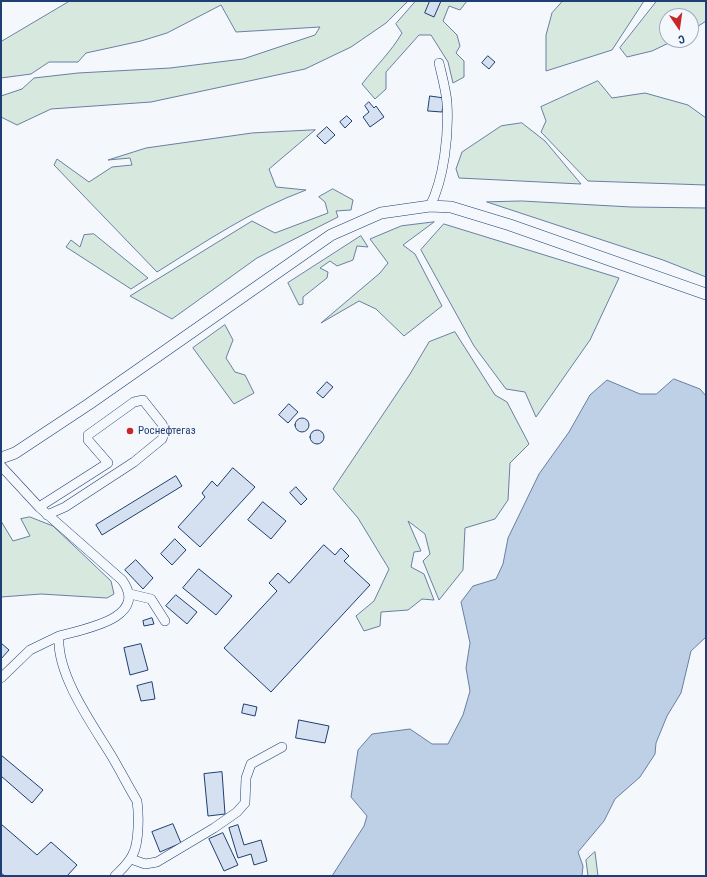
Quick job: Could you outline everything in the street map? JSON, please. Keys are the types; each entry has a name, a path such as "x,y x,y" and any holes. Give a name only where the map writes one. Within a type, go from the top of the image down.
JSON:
{"main road":[{"path":"1,458 15,453 89,404 331,235 381,213 430,206 451,207 504,223 706,294"}],"street":[{"path":"430,206 440,175 448,126 447,101 439,63"},
{"path":"39,507 108,462 88,440 88,434 134,402 142,400 162,424 165,431 162,439 134,462 65,507 48,515"},
{"path":"1,466 39,507 122,580 130,594 130,601 124,610 115,618 59,636 30,650 1,678"},
{"path":"130,594 151,599 164,621"},
{"path":"59,636 61,660 80,705 137,801 139,813 134,853 131,859 115,876"},
{"path":"131,859 145,864 157,862 214,828 237,812 245,803 246,778 251,764 282,747"}],"shaded area":[{"path":"70,1 408,1 386,23 351,47 305,69 151,102 51,109 17,125 1,117 1,96 22,89 34,78 78,73 170,68 243,59 315,35 320,27 236,32 221,5 167,33 141,41 86,53 78,62 49,62 31,74 1,78 1,42"},
{"path":"416,1 467,1 460,10 449,6 443,21 457,35 460,46 456,53 464,61 464,77 453,83 448,62 431,35 419,35 386,72 386,89 375,99 362,84 398,40 402,33 396,24"},
{"path":"563,1 644,1 612,50 546,71 546,35 552,13"},
{"path":"657,1 706,1 706,21 699,26 699,8 659,8 659,48 652,51 627,57 620,48"},
{"path":"598,81 612,98 645,93 688,105 706,118 706,185 588,181 541,132 546,121 541,107"},
{"path":"522,123 545,141 581,184 459,178 456,169 462,152 501,126"},
{"path":"315,130 269,169 276,187 306,190 248,217 157,272 54,165 57,159 89,182 112,167 132,165 130,158 108,160 146,148 252,133"},
{"path":"333,189 353,200 351,210 336,211 338,217 257,258 172,319 130,296 252,221 275,233 328,213 325,202 319,197"},
{"path":"522,201 631,207 706,208 706,277 663,260 487,202"},
{"path":"434,222 403,245 415,254 442,306 404,336 376,309 359,301 321,323 380,273 388,263 370,239 401,226"},
{"path":"444,224 619,278 590,340 536,417 525,392 506,389 474,346 421,250"},
{"path":"94,234 148,278 131,289 66,247 71,240 80,247 84,235"},
{"path":"361,236 368,247 357,246 353,260 337,266 330,261 320,268 328,272 327,278 303,297 303,304 299,305 288,283"},
{"path":"225,325 233,340 226,358 235,372 245,375 254,393 234,404 193,348"},
{"path":"455,332 495,395 507,402 529,444 510,463 508,500 495,519 465,528 463,570 439,600 423,561 430,554 425,534 408,521 421,551 414,552 411,567 424,574 434,600 422,599 408,610 381,612 380,626 364,631 356,616 374,601 389,569 358,518 333,489 410,374 429,342"},
{"path":"30,517 53,526 111,581 114,594 107,598 41,594 1,597 1,521 13,541 30,536 21,519"},
{"path":"595,852 598,876 588,876 586,860"}],"water":[{"path":"674,379 700,389 706,396 706,637 691,651 681,693 667,716 656,743 655,754 640,777 615,799 604,821 578,852 583,866 582,876 332,876 364,826 367,816 351,797 358,750 372,734 410,729 432,744 448,744 463,715 470,691 466,668 470,643 461,602 473,586 496,579 503,564 508,538 539,474 569,432 590,395 607,380 640,394 656,394"}],"building":[{"path":"430,1 441,1 434,17 425,13"},
{"path":"488,56 495,62 489,69 482,63"},
{"path":"430,96 444,98 442,112 428,111"},
{"path":"369,102 374,108 376,106 384,117 370,127 363,117 369,112 365,106"},
{"path":"347,116 352,121 345,128 340,122"},
{"path":"327,127 335,135 325,144 317,136"},
{"path":"327,382 333,387 323,398 317,393"},
{"path":"289,404 298,412 288,423 279,415"},
{"path":"302,418 307,420 309,425 307,430 302,432 297,430 295,425 297,420"},
{"path":"314,430 320,430 324,434 324,440 320,444 314,444 310,440 310,434"},
{"path":"233,468 255,487 200,547 178,527 205,497 202,493 212,481 217,486"},
{"path":"176,476 182,486 102,535 96,525"},
{"path":"296,487 307,499 301,505 290,493"},
{"path":"263,502 286,521 271,539 248,520"},
{"path":"175,539 186,550 172,565 161,554"},
{"path":"324,545 335,555 341,548 349,556 344,561 370,585 271,692 224,648 277,591 269,583 278,573 289,583"},
{"path":"136,560 153,578 143,589 125,570"},
{"path":"199,569 232,596 216,615 183,588"},
{"path":"176,595 197,612 187,624 166,606"},
{"path":"152,618 154,624 144,626 143,621"},
{"path":"1,643 9,650 1,659"},
{"path":"141,644 148,670 130,675 124,648"},
{"path":"152,682 155,699 141,701 137,686"},
{"path":"244,704 257,707 255,716 242,713"},
{"path":"299,720 329,726 325,743 296,738"},
{"path":"1,755 43,790 32,803 1,776"},
{"path":"222,772 225,814 208,816 204,774"},
{"path":"1,824 37,855 51,842 77,865 67,876 5,876 1,873"},
{"path":"173,824 181,843 160,852 152,832"},
{"path":"238,825 244,845 261,840 267,861 254,865 251,854 238,858 229,828"},
{"path":"223,833 238,865 224,871 209,839"}],"place":[{"name":"Роснефтегаз","path":"130,431"}]}
